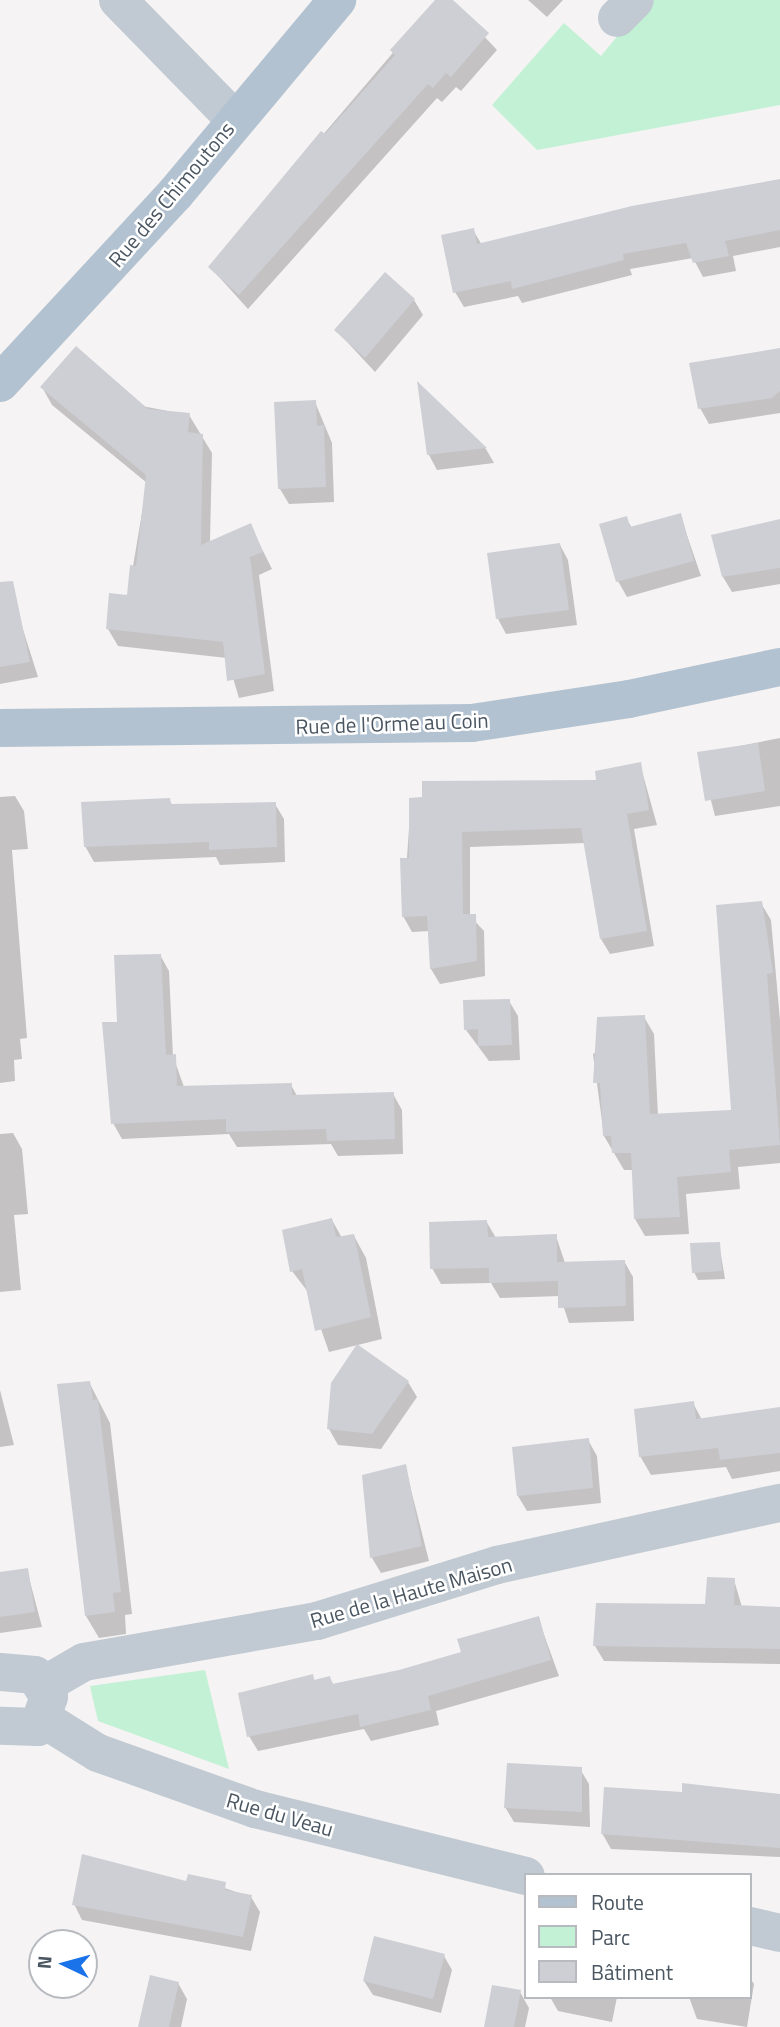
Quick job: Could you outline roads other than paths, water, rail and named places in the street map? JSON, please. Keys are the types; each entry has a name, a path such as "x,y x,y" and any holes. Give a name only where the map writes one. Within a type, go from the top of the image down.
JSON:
{"main road":[{"name":"Rue des Chimoutons","path":"0,383 175,194 234,119 337,0"},
{"name":"Rue de l'Orme au Coin","path":"0,728 471,723 629,699 780,667"}],"street":[{"path":"118,0 234,119"},
{"name":"Rue de la Haute Maison","path":"45,1702 84,1662 317,1621 497,1565 780,1503"},
{"name":"Rue du Veau","path":"0,1672 22,1670 45,1702 98,1753 255,1809 524,1876"},
{"path":"0,1726 16,1730 45,1702"},
{"path":"752,1926 780,1933"}]}
